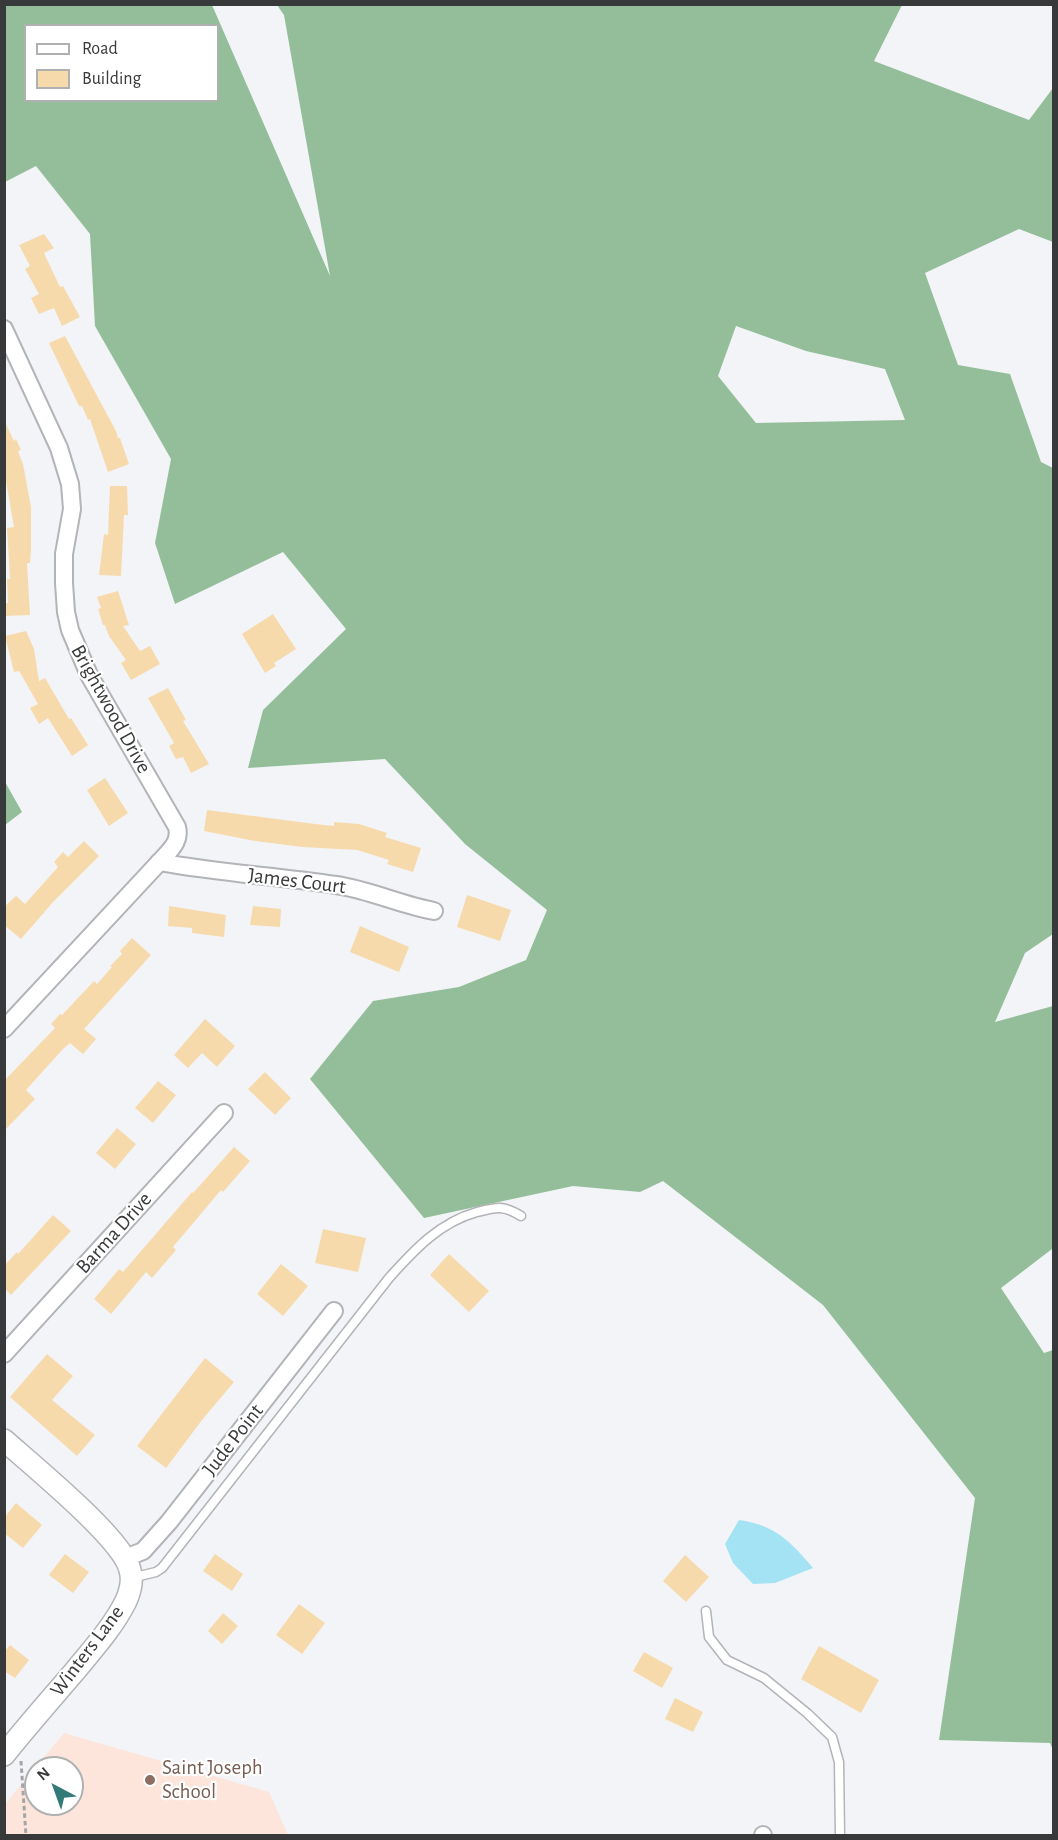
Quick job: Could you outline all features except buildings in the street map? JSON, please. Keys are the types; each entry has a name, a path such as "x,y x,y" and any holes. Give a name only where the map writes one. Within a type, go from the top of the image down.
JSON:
{"street":[{"name":"Brightwood Drive","path":"4,329 59,448 70,484 72,509 64,554 64,583 66,612 73,640 88,675 177,827 179,837 159,862 4,1029"},
{"name":"James Court","path":"159,862 198,869 338,885 380,894 434,911"},
{"name":"Barma Drive","path":"4,1354 224,1113"},
{"name":"Jude Point","path":"128,1568 169,1522 334,1311"},
{"path":"4,1440 95,1523 116,1545 128,1568"},
{"name":"Winters Lane","path":"9,1749 97,1645 125,1603 129,1594 128,1568"}],"lane":[{"path":"128,1568 156,1572 162,1568 389,1278 413,1251 442,1227 467,1215 499,1207 507,1208 521,1216"},
{"path":"706,1611 709,1637 728,1660 764,1678 832,1737 839,1762 840,1836"}],"path":[{"path":"9,1749 21,1762 26,1836"}],"shaded area":[{"name":"Saint Joseph School","path":"64,1733 269,1792 288,1835 5,1835 5,1804 24,1781 24,1816 84,1816 84,1756 45,1756"}],"green space":[{"path":"5,4 212,5 330,276 284,15 277,5 902,5 874,61 1029,120 1053,88 1053,242 1019,229 925,273 958,365 1010,374 1041,462 1053,468 1053,934 1025,953 995,1022 1053,1006 1053,1250 1001,1288 1044,1353 1053,1350 1053,1750 1050,1743 939,1740 975,1498 823,1305 663,1181 640,1192 573,1186 424,1218 310,1079 373,1001 459,987 526,960 547,910 465,844 385,759 248,768 263,710 346,629 283,552 175,604 155,543 171,459 95,326 90,234 36,166 5,182","holes":["736,326 806,351 885,369 905,420 756,423 718,376"]},
{"path":"4,780 22,812 5,825 4,825"}],"water":[{"path":"739,1520 752,1522 772,1530 789,1542 813,1568 775,1583 753,1584 733,1563 725,1544"}],"place":[{"name":"Saint Joseph School","path":"150,1780"}]}
